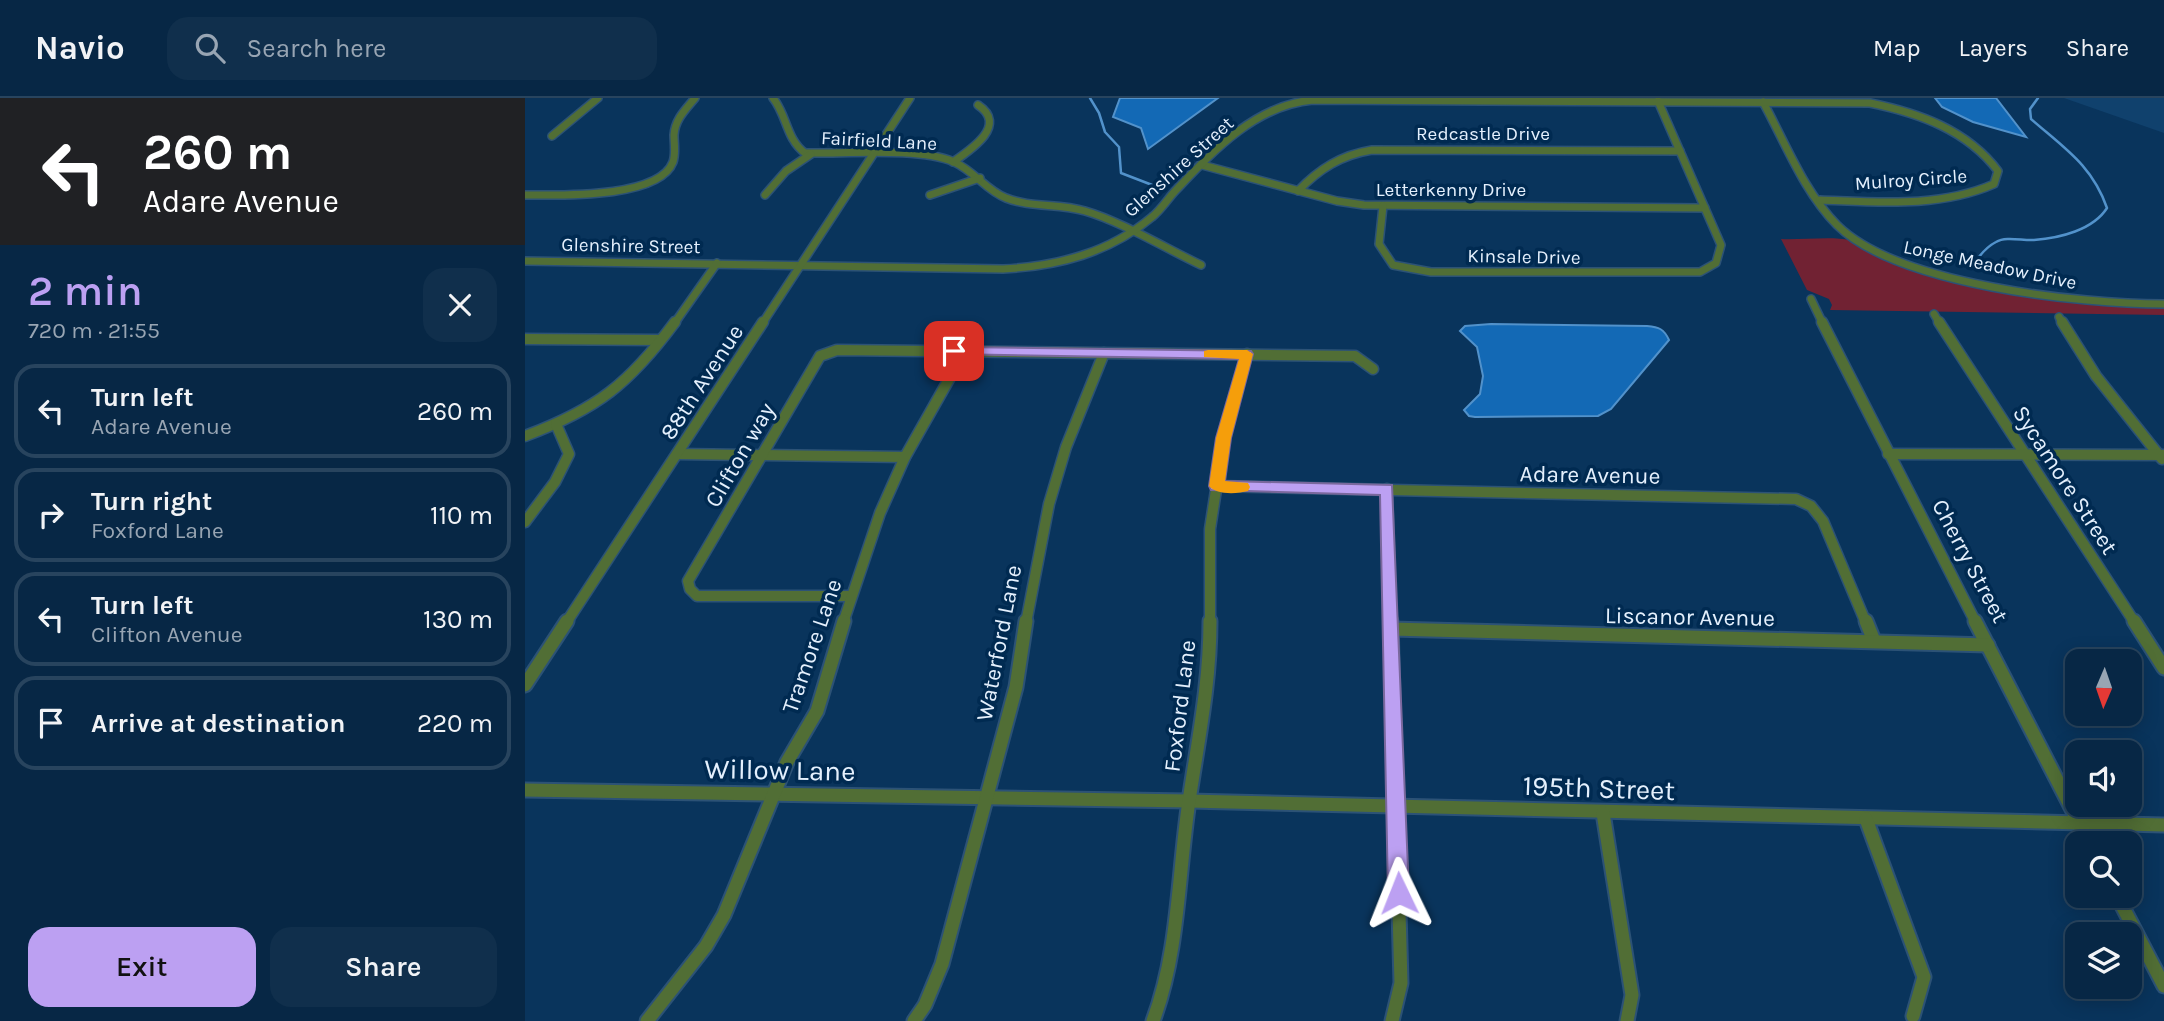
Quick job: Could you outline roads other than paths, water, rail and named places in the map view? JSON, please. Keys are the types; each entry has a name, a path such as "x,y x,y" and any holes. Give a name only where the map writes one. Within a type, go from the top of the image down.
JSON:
{"street":[{"path":"552,136 598,98"},
{"path":"525,195 583,195 613,191 639,186 661,176 671,166 675,125 695,98"},
{"name":"Fairfield Lane","path":"773,98 780,105 787,133 795,147 811,153 924,155 953,162 981,178 994,193 1007,199 1024,204 1067,206 1089,212 1201,265"},
{"name":"88th Avenue","path":"525,685 910,98"},
{"name":"Glenshire Street","path":"525,261 717,263 889,269 1039,268 1075,261 1131,232 1156,214 1176,189 1259,116 1284,105 1307,101 1856,102"},
{"path":"1658,101 1705,208"},
{"name":"Longe Meadow Drive","path":"1763,102 1820,200 1839,227 1861,244 1911,265 2056,297 2102,303 2164,304"},
{"name":"Mulroy Circle","path":"1820,200 1899,201 1966,195 1994,184 1998,177 1993,162 1950,130 1895,109 1856,102"},
{"path":"953,162 978,145 989,130 991,118 986,108 978,105"},
{"name":"Redcastle Drive","path":"1298,191 1328,163 1351,154 1372,150 1680,151"},
{"path":"765,195 786,171 811,153"},
{"name":"Letterkenny Drive","path":"1202,165 1347,203 1383,206 1705,208"},
{"path":"930,195 981,178"},
{"name":"Kinsale Drive","path":"1383,206 1379,244 1393,265 1431,272 1682,274 1700,272 1716,265 1722,255 1721,245 1705,208"},
{"path":"525,436 556,424 610,395 639,367 717,263"},
{"name":"Cherry Street","path":"1811,299 1888,454 2084,831"},
{"name":"Sycamore Street","path":"1934,314 2164,668"},
{"path":"2059,317 2096,376 2162,457"},
{"path":"525,339 659,340"},
{"name":"Clifton way","path":"851,597 697,596 690,589 688,581 820,356 837,350 965,351"},
{"path":"965,351 1355,356 1373,369"},
{"name":"Tramore Lane","path":"647,1021 687,972 720,923 787,762 817,711 851,597 880,513 905,457 965,351"},
{"name":"Waterford Lane","path":"914,1021 925,1004 942,964 1016,687 1032,583 1049,504 1066,446 1104,353"},
{"name":"Foxford Lane","path":"1153,1021 1163,1002 1166,987 1189,801 1210,662 1210,529 1216,486 1223,438 1247,354"},
{"path":"525,523 555,482 569,454 556,424"},
{"path":"1888,454 2024,453 2162,457"},
{"path":"678,454 905,457"},
{"name":"Adare Avenue","path":"1216,486 1796,499 1811,506 1823,520 1874,641"},
{"path":"1387,489 1401,983 1392,1021"},
{"name":"Liscanor Avenue","path":"1391,629 1677,639 1988,645"},
{"name":"Willow Lane","path":"525,790 1034,799"},
{"name":"195th Street","path":"1034,799 2164,825"},
{"path":"1602,813 1632,995 1627,1021"},
{"path":"1866,819 1924,977 1913,1016"},
{"path":"2123,908 2164,986"}],"waterway":[{"path":"1090,98 1099,113 1105,132 1119,147 1121,173 1160,188"},
{"path":"1973,265 1986,249 2000,240 2034,240 2065,235 2093,222 2107,208 2093,180 2076,158 2031,119 2030,109 2038,98"}]}
